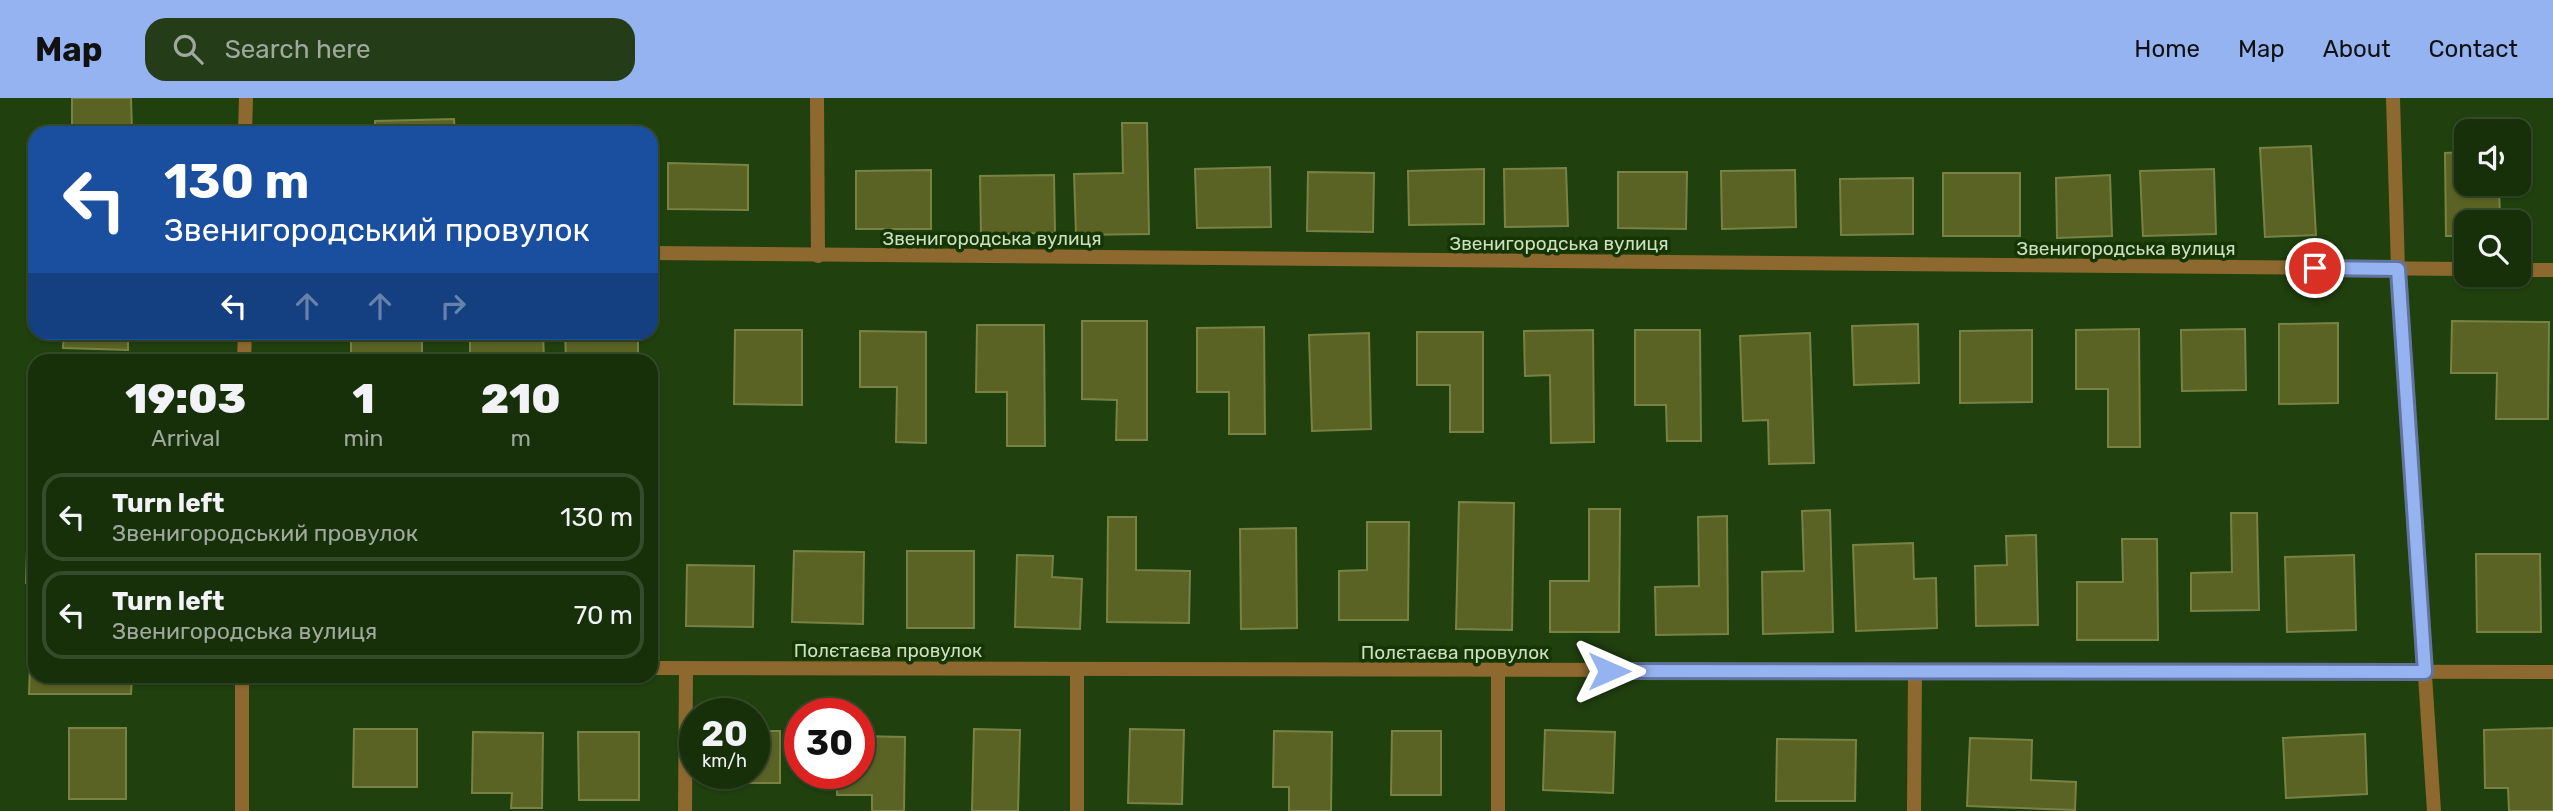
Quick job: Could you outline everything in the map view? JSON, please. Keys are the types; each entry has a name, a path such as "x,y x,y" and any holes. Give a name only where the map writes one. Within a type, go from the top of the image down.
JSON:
{"street":[{"path":"246,98 246,126"},
{"path":"817,98 818,256"},
{"path":"2393,98 2398,269 2434,811"},
{"name":"Звенигородська вулиця","path":"658,253 2454,270"},
{"path":"2531,270 2553,270"},
{"name":"Полєтаєва провулок","path":"658,668 2553,672"},
{"path":"685,811 686,669"},
{"path":"1077,670 1077,811"},
{"path":"1498,671 1498,811"},
{"path":"1914,811 1915,672"},
{"path":"242,683 242,811"}],"building":[{"path":"72,98 131,98 132,126 72,126"},
{"path":"454,119 454,126 375,126 375,121"},
{"path":"1122,123 1147,123 1149,234 1076,235 1074,174 1123,173"},
{"path":"2311,146 2316,235 2265,237 2260,148"},
{"path":"2445,153 2454,153 2454,196 2499,196 2500,210 2454,210 2454,236 2446,236"},
{"path":"668,163 748,165 748,210 668,209"},
{"path":"1270,167 1271,227 1197,228 1195,169"},
{"path":"1566,168 1568,226 1505,227 1504,169"},
{"path":"1484,169 1484,224 1409,225 1408,171"},
{"path":"2214,169 2216,234 2143,236 2140,171"},
{"path":"931,170 931,229 856,229 856,171"},
{"path":"1795,170 1796,227 1722,229 1721,171"},
{"path":"1308,172 1374,173 1373,232 1307,231"},
{"path":"1618,172 1687,172 1686,229 1618,228"},
{"path":"1943,173 2020,173 2020,236 1943,236"},
{"path":"1054,175 1055,233 981,234 980,176"},
{"path":"2110,175 2112,236 2057,238 2056,178"},
{"path":"1913,178 1913,234 1841,235 1840,179"},
{"path":"1082,321 1147,321 1147,440 1116,440 1117,400 1082,399"},
{"path":"2452,321 2549,322 2548,419 2496,419 2497,373 2451,373"},
{"path":"2338,323 2338,403 2279,404 2279,324"},
{"path":"1918,324 1919,383 1854,385 1852,326"},
{"path":"977,325 1044,325 1045,446 1007,446 1007,392 976,392"},
{"path":"1264,327 1265,434 1229,434 1229,392 1197,392 1197,328"},
{"path":"2139,329 2140,447 2108,447 2108,389 2076,389 2076,330"},
{"path":"2245,329 2246,390 2182,391 2181,330"},
{"path":"735,330 802,330 802,405 734,404"},
{"path":"1593,330 1594,442 1551,443 1550,375 1525,376 1524,331"},
{"path":"1635,330 1700,330 1701,441 1667,441 1666,405 1635,405"},
{"path":"2032,330 2032,402 1960,403 1960,331"},
{"path":"860,331 926,332 926,443 896,442 897,387 860,387"},
{"path":"1417,332 1483,332 1483,432 1450,432 1450,385 1417,385"},
{"path":"1369,333 1371,429 1312,431 1309,335"},
{"path":"1810,333 1814,463 1769,464 1768,420 1743,421 1740,336"},
{"path":"64,340 128,340 128,350 63,348"},
{"path":"351,340 422,340 422,354 351,354"},
{"path":"470,340 543,340 544,354 470,354"},
{"path":"565,340 638,340 638,354 566,354"},
{"path":"1459,502 1514,503 1512,630 1456,629"},
{"path":"1589,509 1620,509 1619,632 1550,632 1550,581 1589,581"},
{"path":"1830,510 1833,632 1763,634 1762,572 1804,571 1802,511"},
{"path":"2231,513 2257,513 2259,610 2191,611 2191,573 2232,572"},
{"path":"1727,516 1728,634 1656,635 1655,587 1699,586 1698,517"},
{"path":"1108,517 1136,517 1136,570 1190,571 1189,623 1107,622"},
{"path":"1367,522 1409,522 1408,620 1339,620 1339,571 1367,570"},
{"path":"1296,528 1297,628 1241,629 1240,529"},
{"path":"2036,535 2038,625 1976,626 1975,566 2007,565 2006,536"},
{"path":"2122,539 2157,539 2158,640 2077,640 2077,582 2123,582"},
{"path":"1913,543 1914,579 1936,578 1937,628 1856,631 1853,545"},
{"path":"27,550 28,550 28,583"},
{"path":"794,551 864,552 863,624 792,622"},
{"path":"907,551 974,551 974,628 907,628"},
{"path":"2476,554 2540,554 2541,632 2477,632"},
{"path":"1017,555 1053,556 1052,577 1082,579 1080,629 1015,627"},
{"path":"2354,555 2356,630 2287,632 2285,557"},
{"path":"687,565 754,566 753,627 686,626"},
{"path":"29,683 132,683 131,694 29,694"},
{"path":"69,728 126,728 126,799 69,799"},
{"path":"2553,728 2553,811 2509,811 2508,788 2485,788 2484,730"},
{"path":"354,729 417,729 417,787 353,787"},
{"path":"974,729 1020,730 1018,811 972,811"},
{"path":"1130,729 1184,730 1182,804 1128,803"},
{"path":"1545,730 1615,732 1613,793 1543,790"},
{"path":"770,731 780,731 780,783 770,783"},
{"path":"1274,731 1332,732 1331,811 1289,811 1289,787 1273,787"},
{"path":"1392,731 1441,731 1441,795 1391,795"},
{"path":"473,732 543,733 542,808 511,808 512,793 472,793"},
{"path":"578,732 639,732 639,800 579,800"},
{"path":"2365,734 2367,794 2286,798 2283,738"},
{"path":"875,736 905,737 904,811 872,811 872,795 837,795 837,789 875,789"},
{"path":"1970,738 2032,740 2031,780 2076,782 2075,810 1967,806"},
{"path":"1777,739 1856,740 1855,801 1776,801"}],"route":[{"path":"1609,671 2425,672 2398,269 2315,268"}]}
